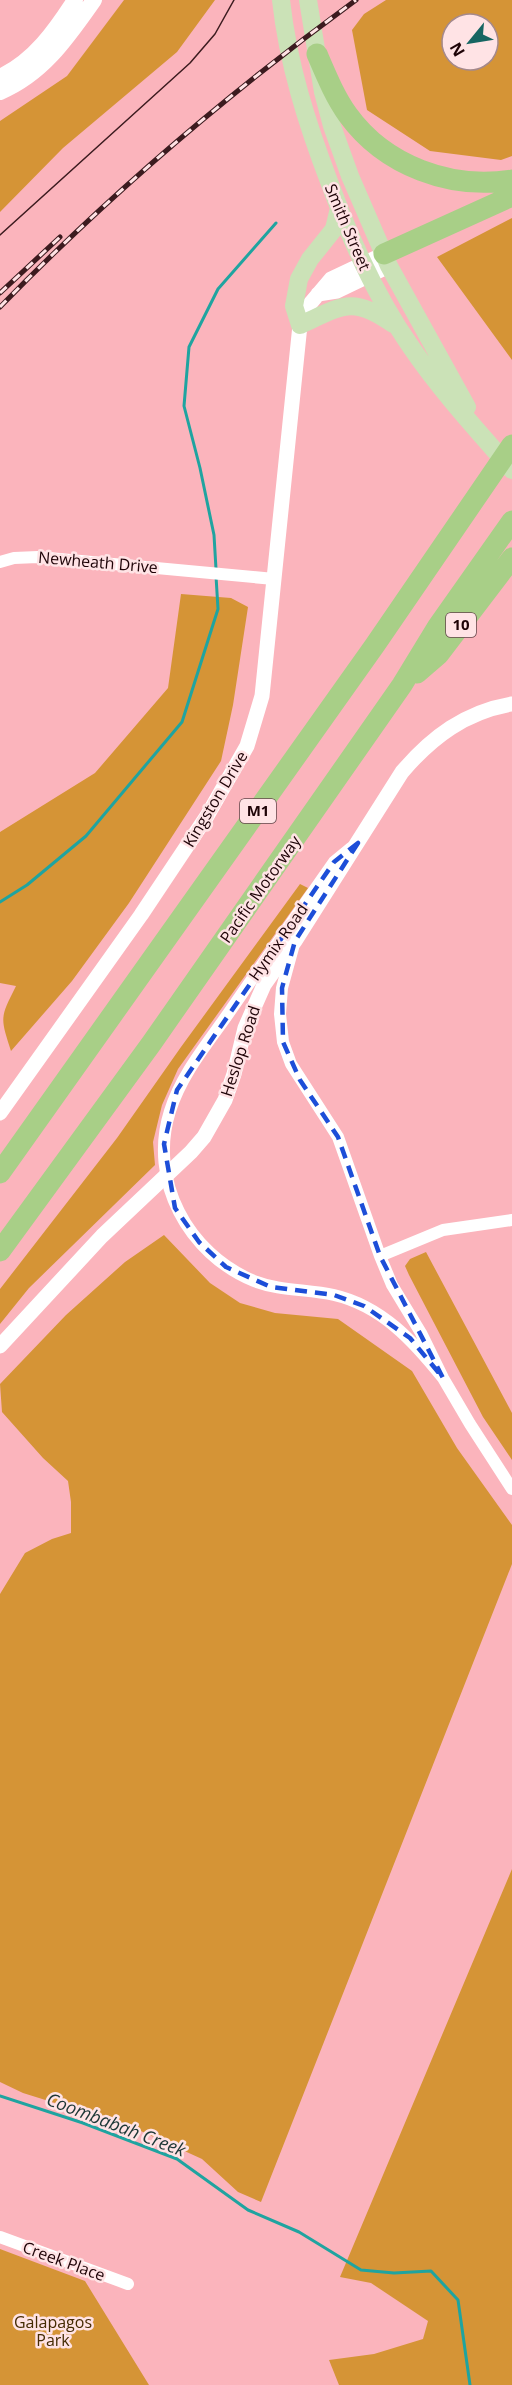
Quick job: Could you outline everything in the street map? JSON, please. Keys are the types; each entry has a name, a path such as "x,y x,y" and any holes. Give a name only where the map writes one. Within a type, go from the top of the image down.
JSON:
{"highway":[{"path":"317,54 333,91 350,117 372,140 397,158 427,173 459,181 512,180"},
{"path":"387,260 512,196"},
{"name":"M1","path":"0,1173 375,645 512,445"},
{"name":"Pacific Motorway","path":"0,1251 151,1044 402,685 438,626 512,521"},
{"name":"10","path":"402,685 440,654 512,558"}],"main road":[{"path":"0,77 19,67 42,46 75,0"},
{"path":"0,92 21,82 48,60 94,0"},
{"name":"Smith Street","path":"281,0 286,40 313,141 366,270 398,327 454,405 475,425 512,470"},
{"name":"Smith Street","path":"308,0 323,92 340,150 387,260 439,359 465,400 475,425"},
{"path":"339,208 334,229 310,259 299,279 294,306 300,325 333,310 348,306 375,311 398,327"}],"street":[{"name":"Kingston Drive","path":"0,1113 194,836 247,746 262,696 300,325 309,304 331,279 366,270 387,260"},
{"name":"Newheath Drive","path":"0,562 38,556 274,579"},
{"name":"Heslop Road","path":"0,1346 56,1284 204,1137 234,1074 252,1008 272,972 295,941 402,772 434,739 462,720 486,710 512,704"},
{"name":"Hymix Road","path":"358,843 334,862 177,1090 166,1128 164,1144 167,1170 175,1208 199,1242 226,1267 271,1287 334,1295 364,1306 410,1338 443,1378"},
{"name":"Hymix Road","path":"295,941 282,988 280,1014 283,1042 291,1064 326,1115 338,1137 392,1285 422,1333 443,1378 470,1424 512,1489"},
{"path":"380,1256 443,1230 512,1220"},
{"name":"Creek Place","path":"0,2237 128,2284"}],"highlighted area":[{"path":"358,843 295,941 282,988 283,1042 300,1080 338,1137 380,1256 443,1378 410,1338 364,1306 334,1295 271,1287 226,1267 199,1242 175,1208 164,1144 177,1090 334,862"}],"green space":[{"path":"124,0 215,0 177,52 63,148 0,212 0,121 67,76"},
{"path":"386,0 512,0 512,156 501,160 430,151 367,110 352,30 364,14"},
{"path":"512,218 512,360 437,257"},
{"path":"181,594 231,598 248,607 233,705 221,761 129,903 72,981 11,1051 3,1018 16,986 0,983 0,832 95,773 168,688"},
{"path":"300,884 308,888 178,1069 162,1105 153,1142 155,1165 29,1288 0,1324 0,1289 117,1138"},
{"path":"164,1235 210,1283 240,1303 275,1313 338,1319 412,1371 457,1448 512,1525 512,1564 261,2202 238,2192 202,2159 132,2127 23,2093 0,2082 0,1594 25,1553 52,1539 71,1533 71,1502 68,1481 43,1458 2,1412 0,1384 66,1315 125,1262"},
{"path":"426,1252 512,1413 512,1460 483,1417 405,1266 410,1259"},
{"path":"512,1869 512,2385 339,2385 329,2360 374,2354 423,2339 428,2321 371,2283 340,2277"},
{"name":"Galapagos Park","path":"0,2249 85,2281 149,2385 0,2385"}],"waterway":[{"path":"216,569 214,535 184,406 189,347 218,289 276,223"},
{"path":"0,902 27,885 86,836 182,722 218,609 216,576"},
{"name":"Coombabah Creek","path":"0,2096 83,2123 177,2159 248,2210 299,2232 361,2270 394,2273 431,2271 458,2300 470,2385"}],"tram line":[{"path":"0,235 190,63 215,34 234,0"}],"railway":[{"path":"0,307 41,265 172,146 263,71 356,0"},
{"path":"0,293 60,237"}]}
